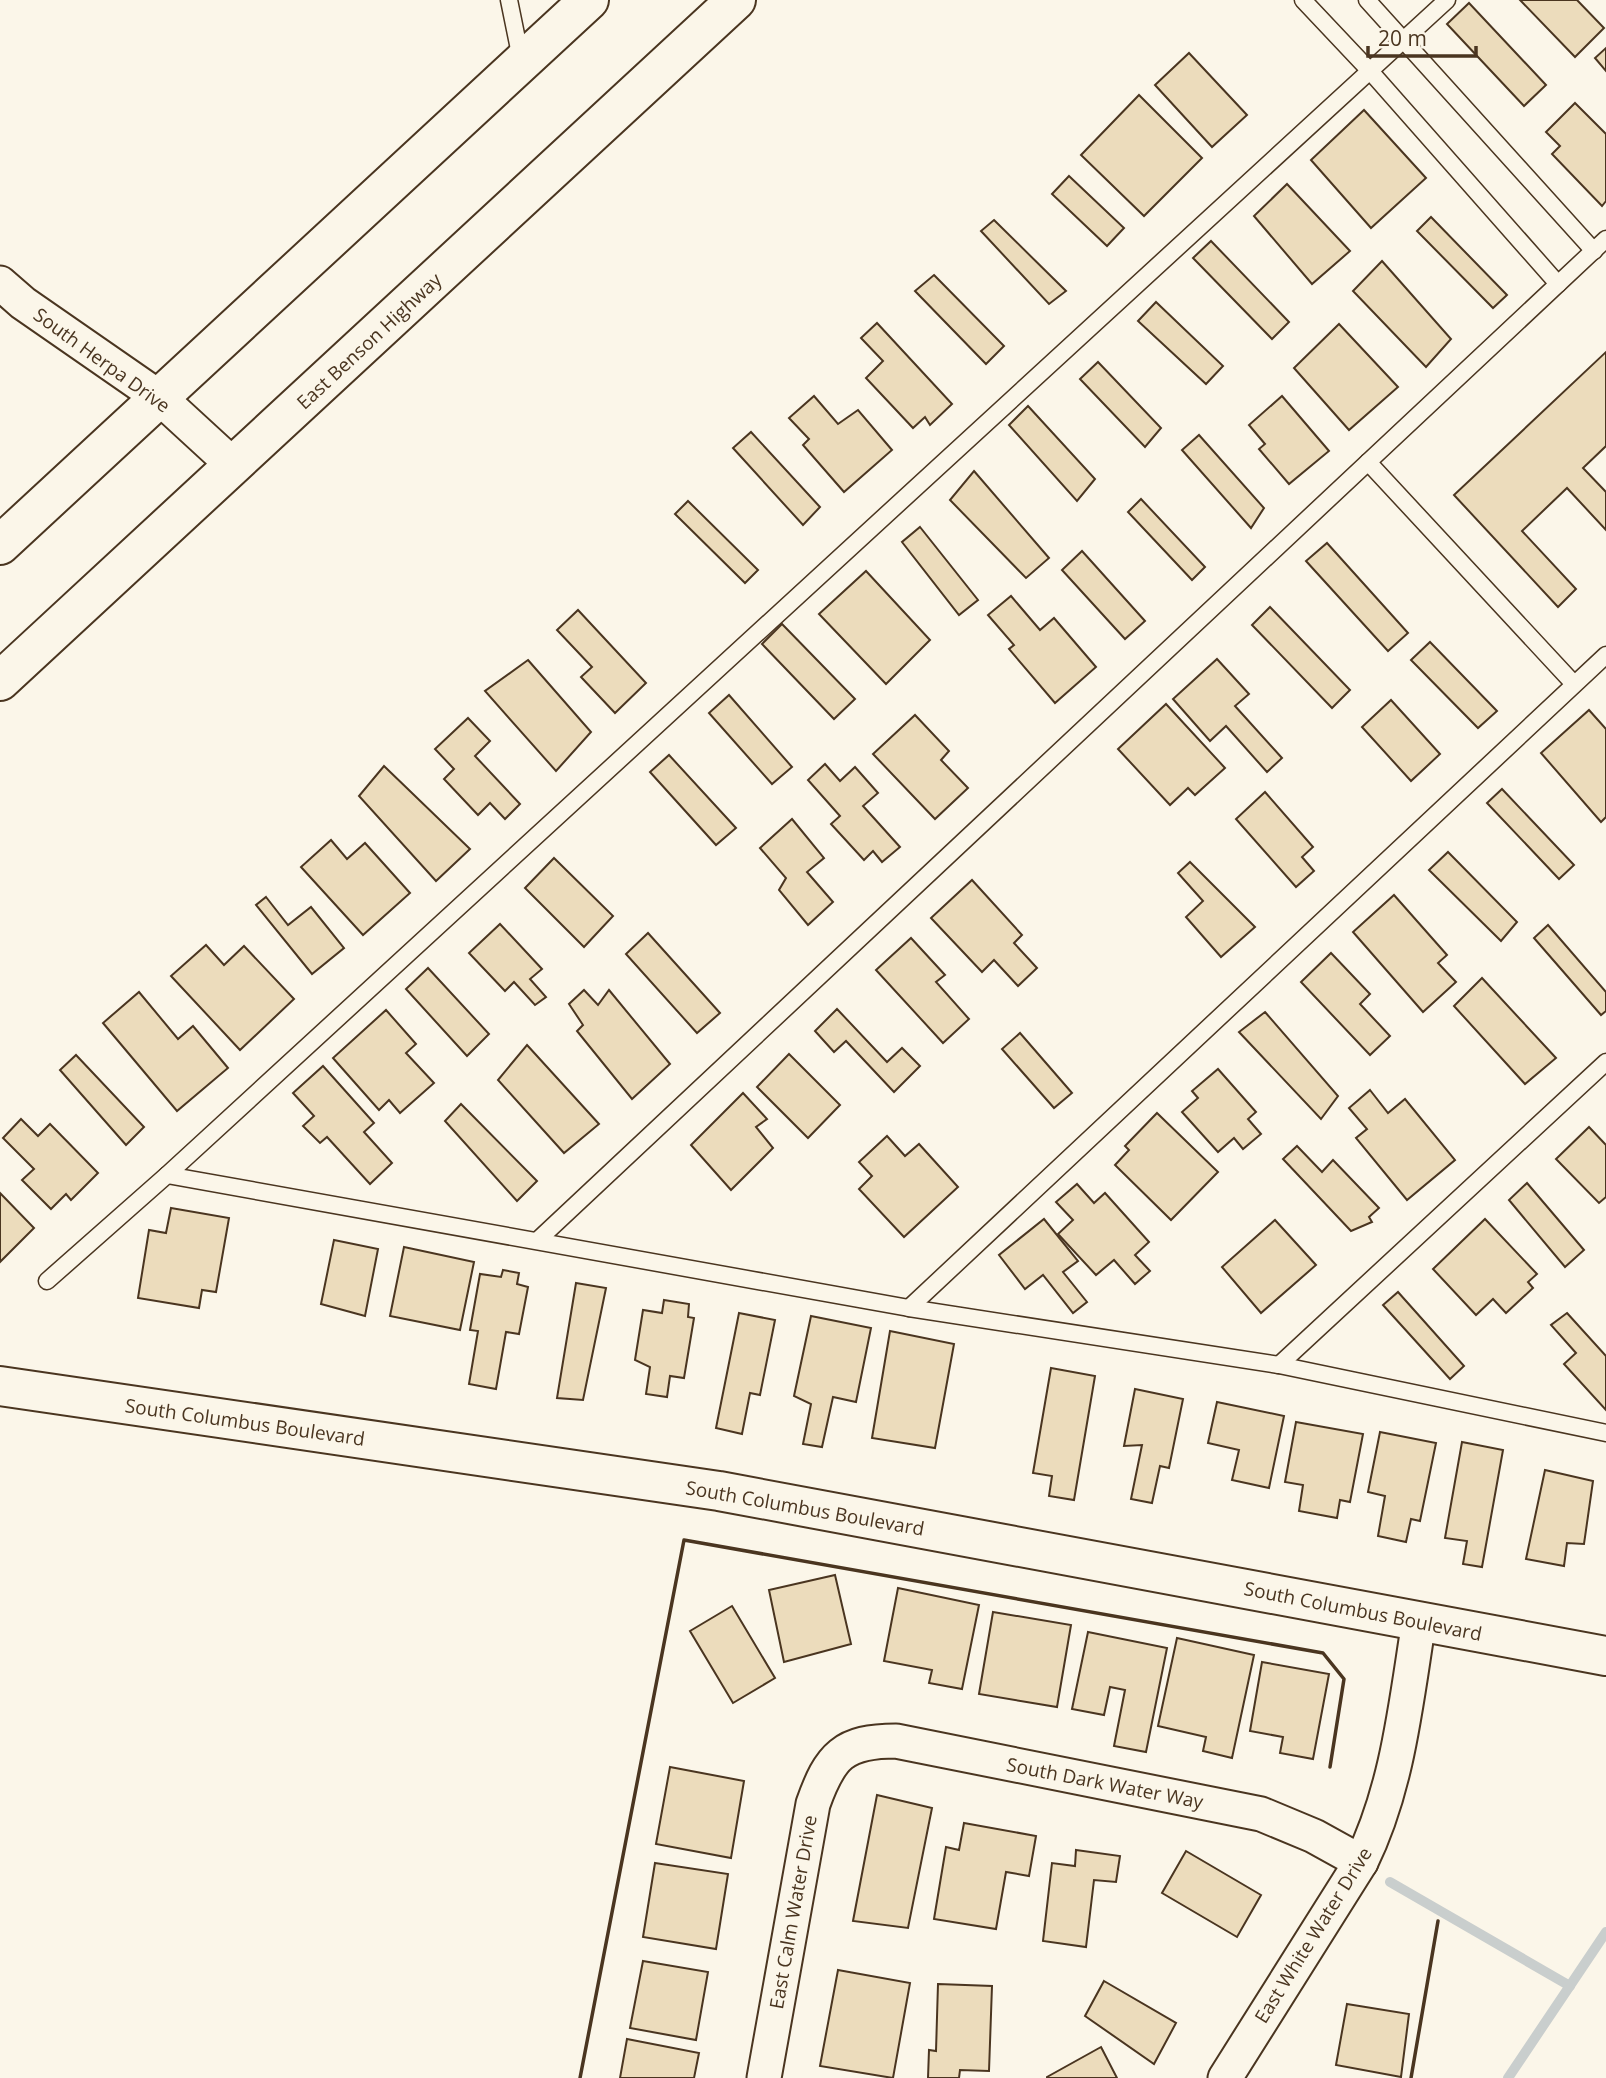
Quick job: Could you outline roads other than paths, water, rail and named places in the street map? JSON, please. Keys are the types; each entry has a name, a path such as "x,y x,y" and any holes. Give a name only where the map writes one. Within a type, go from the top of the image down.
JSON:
{"main road":[{"path":"0,545 589,0"},
{"name":"East Benson Highway","path":"0,681 736,0"},
{"name":"South Columbus Boulevard","path":"0,1386 719,1491 1606,1656"}],"street":[{"name":"South Herpa Drive","path":"0,283 23,303 160,398 234,466"},
{"name":"East White Water Drive","path":"1225,2078 1361,1862 1373,1837 1393,1773 1419,1621"},
{"name":"South Dark Water Way","path":"832,1743 856,1746 875,1741 896,1741 1261,1815 1314,1836 1361,1862"},
{"name":"East Calm Water Drive","path":"764,2078 813,1804 832,1743"}],"lane":[{"path":"509,0 522,62"},
{"path":"1304,0 1558,284"},
{"path":"1367,0 1594,251"},
{"path":"47,1281 167,1175 1447,0"},
{"path":"538,1240 1606,239"},
{"path":"1368,462 1574,684"},
{"path":"909,1308 1606,655"},
{"path":"1279,1366 1606,1062"},
{"path":"167,1175 909,1308 1279,1366 1606,1433"}],"waterway":[{"path":"1390,1882 1570,1986"},
{"path":"1508,2078 1606,1932"}]}
